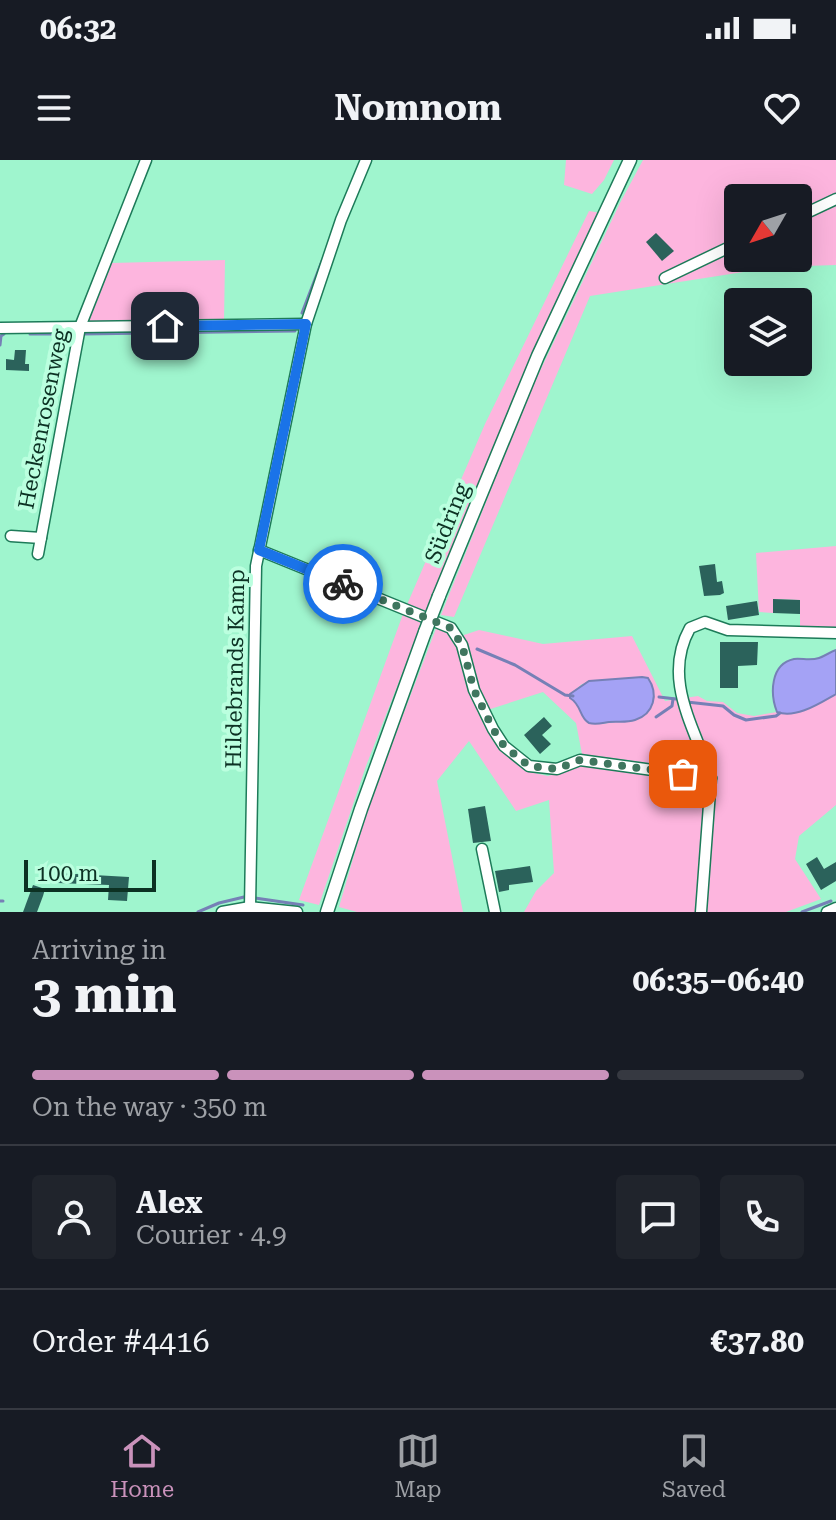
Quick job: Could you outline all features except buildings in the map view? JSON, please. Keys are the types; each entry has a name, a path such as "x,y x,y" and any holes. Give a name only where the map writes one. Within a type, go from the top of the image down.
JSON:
{"main road":[{"name":"Südring","path":"329,906 439,596 538,356 630,160"}],"street":[{"name":"Heckenrosenweg","path":"38,554 80,327 146,160"},
{"name":"Hildebrands Kamp","path":"250,907 256,566 306,324 341,220 366,160"},
{"path":"812,210 836,199"},
{"path":"665,278 724,250"},
{"path":"0,328 306,324"},
{"path":"11,536 41,538"},
{"path":"259,550 451,628 462,645 474,690 487,718 504,746 529,766 557,769 580,760 711,778"},
{"path":"701,912 711,778 680,694 680,658 690,628 705,622 728,630 836,633"},
{"path":"482,849 495,912"},
{"path":"222,912 250,907 297,912"},
{"path":"827,912 836,908"}],"shaded area":[{"path":"566,160 614,160 604,180 592,194 564,185"},
{"path":"643,160 836,160 836,265 812,266 812,184 724,184 724,272 743,272 590,296 454,617 441,615 529,394"},
{"path":"589,211 601,213 519,384 366,766 319,905 299,900 403,614 485,424"},
{"path":"225,260 224,321 86,324 112,263"},
{"path":"836,546 836,630 800,627 800,600 774,599 773,613 759,612 756,553"},
{"path":"437,626 463,639 464,635 479,630 543,644 632,636 665,701 698,696 707,701 723,702 737,713 754,716 777,712 790,714 836,694 836,805 799,836 795,859 821,899 786,912 524,912 536,891 554,873 549,800 516,811 469,741 437,781 463,912 357,912 339,907 369,804","holes":["635,677 648,712 637,719 601,724 582,714 571,694 582,684","543,692 576,723 582,754 714,772 707,782 585,764 548,776 530,772 511,759 492,737 478,713"]},
{"path":"836,650 836,694 800,712 777,712 773,689 780,667 794,659 816,659"},
{"path":"648,678 654,697 647,713 635,720 589,723 570,698 570,694 589,681"}],"waterway":[{"path":"302,313 322,261"},
{"path":"82,334 295,331"},
{"path":"0,345 4,334"},
{"path":"30,334 75,334"},
{"path":"477,649 515,665 565,695 573,696"},
{"path":"659,697 676,699"},
{"path":"656,717 672,706 673,699"},
{"path":"687,702 723,706 746,720 780,713"},
{"path":"198,912 244,897"},
{"path":"255,898 303,905"},
{"path":"802,912 831,901"}],"way so far":[{"path":"343,584 451,628 462,645 474,690 493,729 504,746 529,766 557,769 580,760 683,774"}],"route":[{"path":"165,326 306,324 259,550 343,584"}]}
